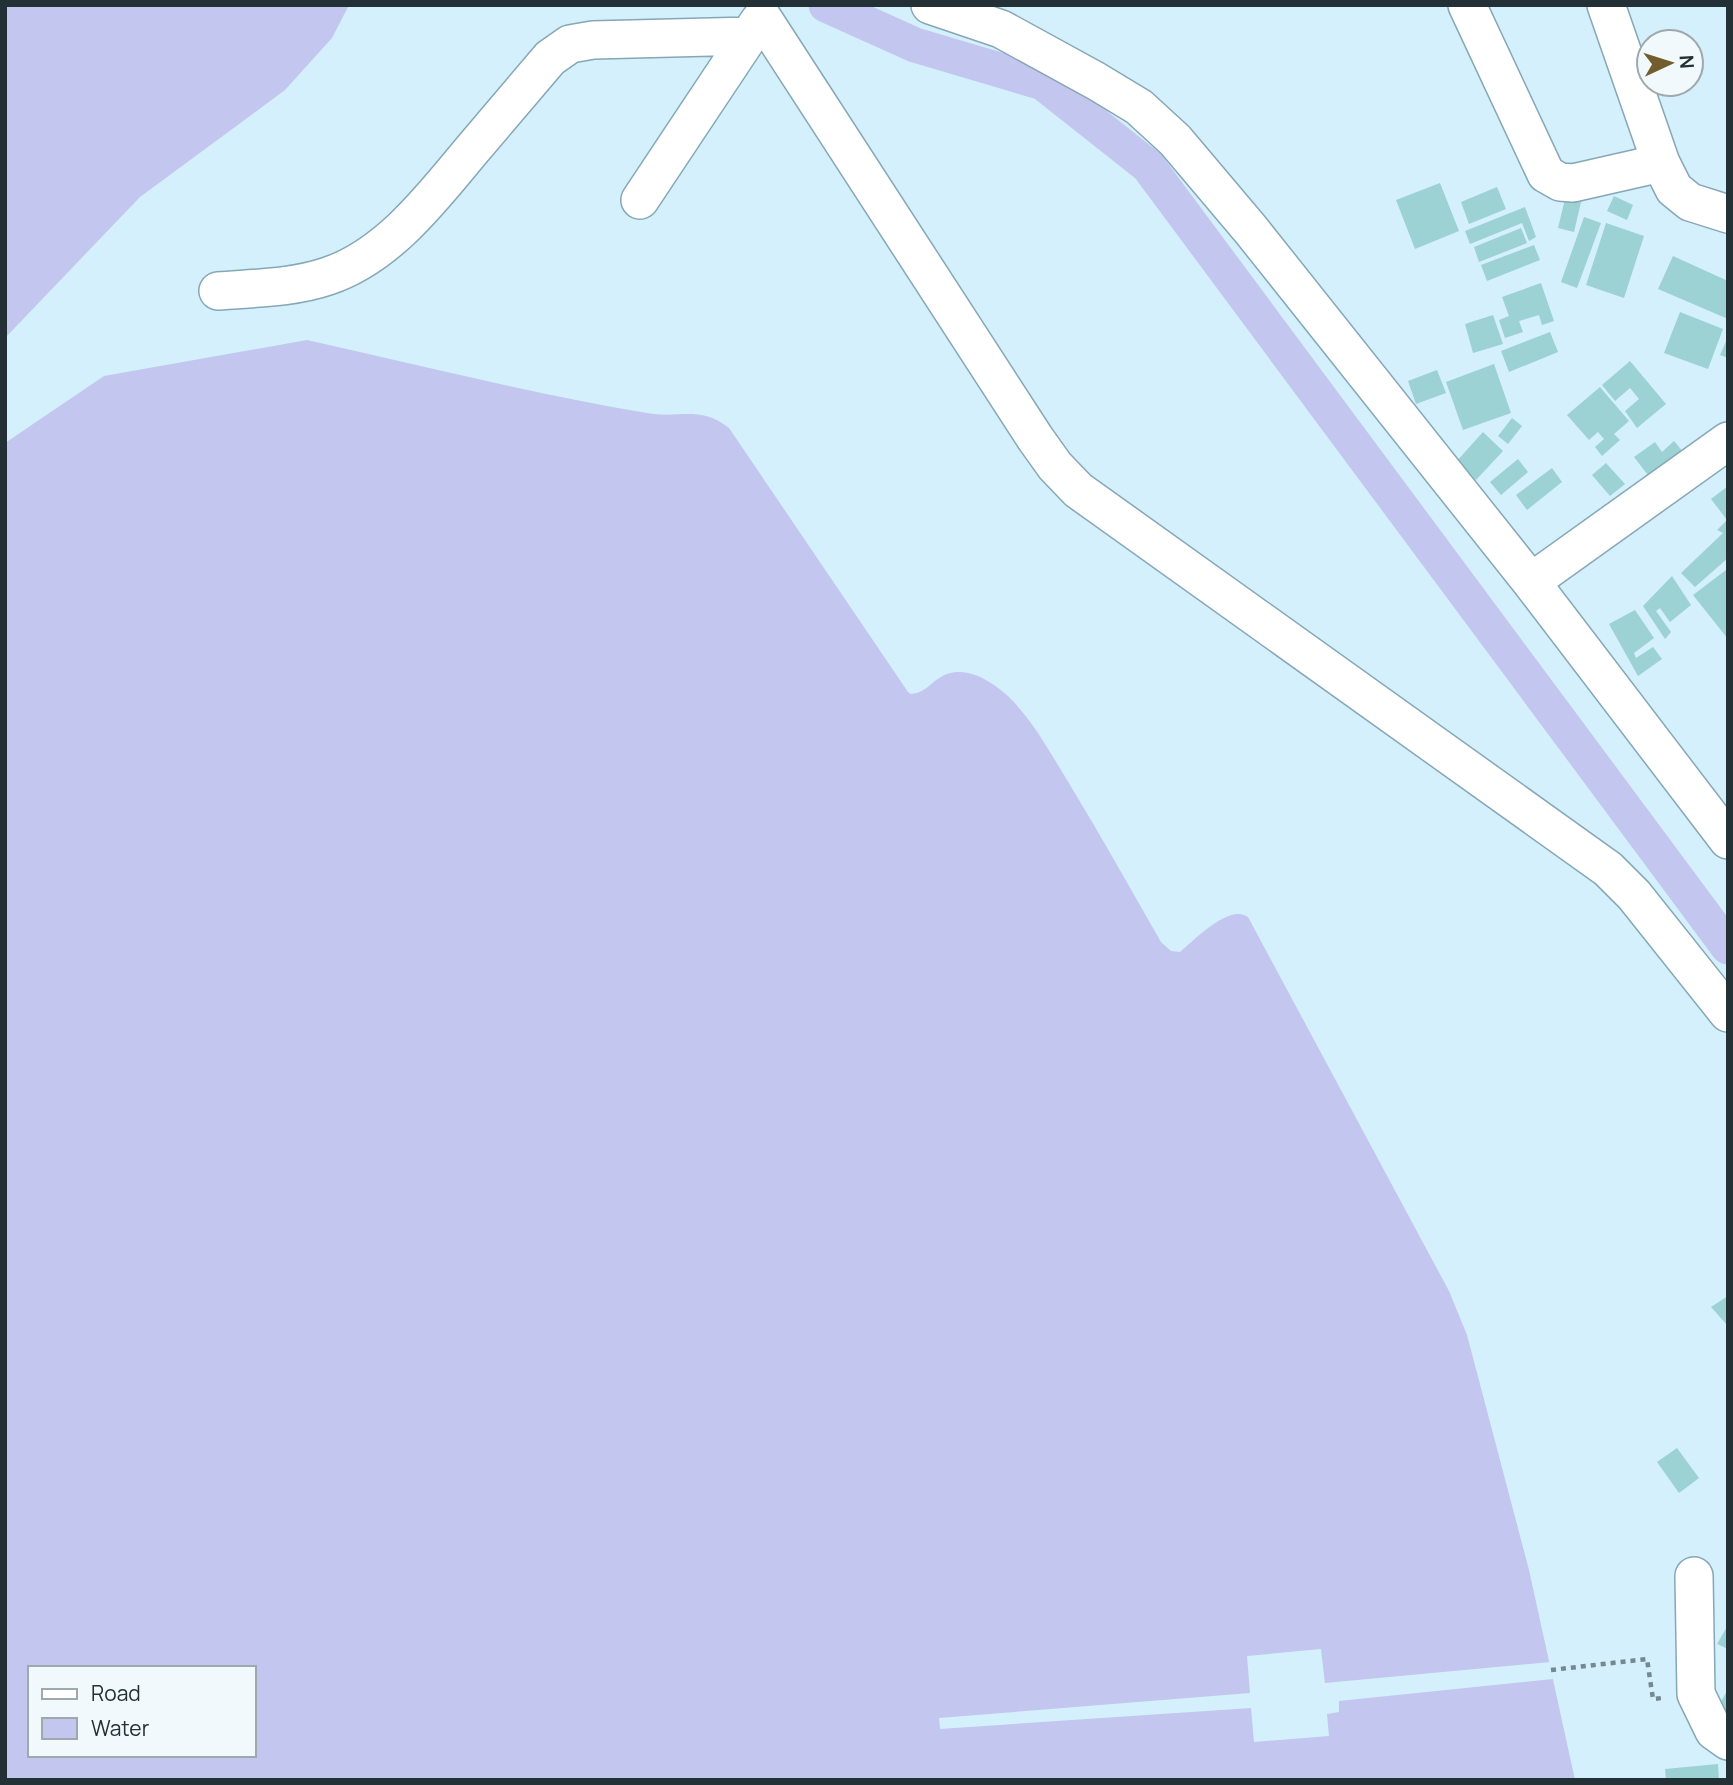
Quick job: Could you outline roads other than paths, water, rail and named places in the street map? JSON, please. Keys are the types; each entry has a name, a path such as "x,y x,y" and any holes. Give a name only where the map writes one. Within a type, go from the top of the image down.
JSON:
{"street":[{"path":"930,5 1005,17 1096,81 1139,107 1175,140 1251,230 1531,582 1728,840"},
{"path":"1467,5 1546,174 1560,182 1573,183 1661,163"},
{"path":"1605,5 1661,163 1674,189 1690,202 1728,214"},
{"path":"640,200 760,19"},
{"path":"218,290 301,284 330,276 359,262 394,235 436,193 550,58 570,44 760,19"},
{"path":"760,19 1035,438 1077,490 1608,869 1634,895 1728,1013"},
{"path":"1531,582 1728,441"},
{"path":"1694,1576 1696,1694 1714,1731 1728,1741"}],"water":[{"path":"5,5 349,5 332,38 285,90 140,197 5,338"},
{"path":"307,340 562,397 647,413 699,415 729,428 908,692 918,693 948,674 968,673 995,686 1018,706 1054,759 1161,942 1171,951 1180,952 1222,919 1240,914 1248,917 1449,1291 1467,1335 1529,1570 1575,1780 5,1780 5,443 104,376"}],"waterway":[{"path":"826,5 915,45 1043,83 1148,166 1728,947"}]}
